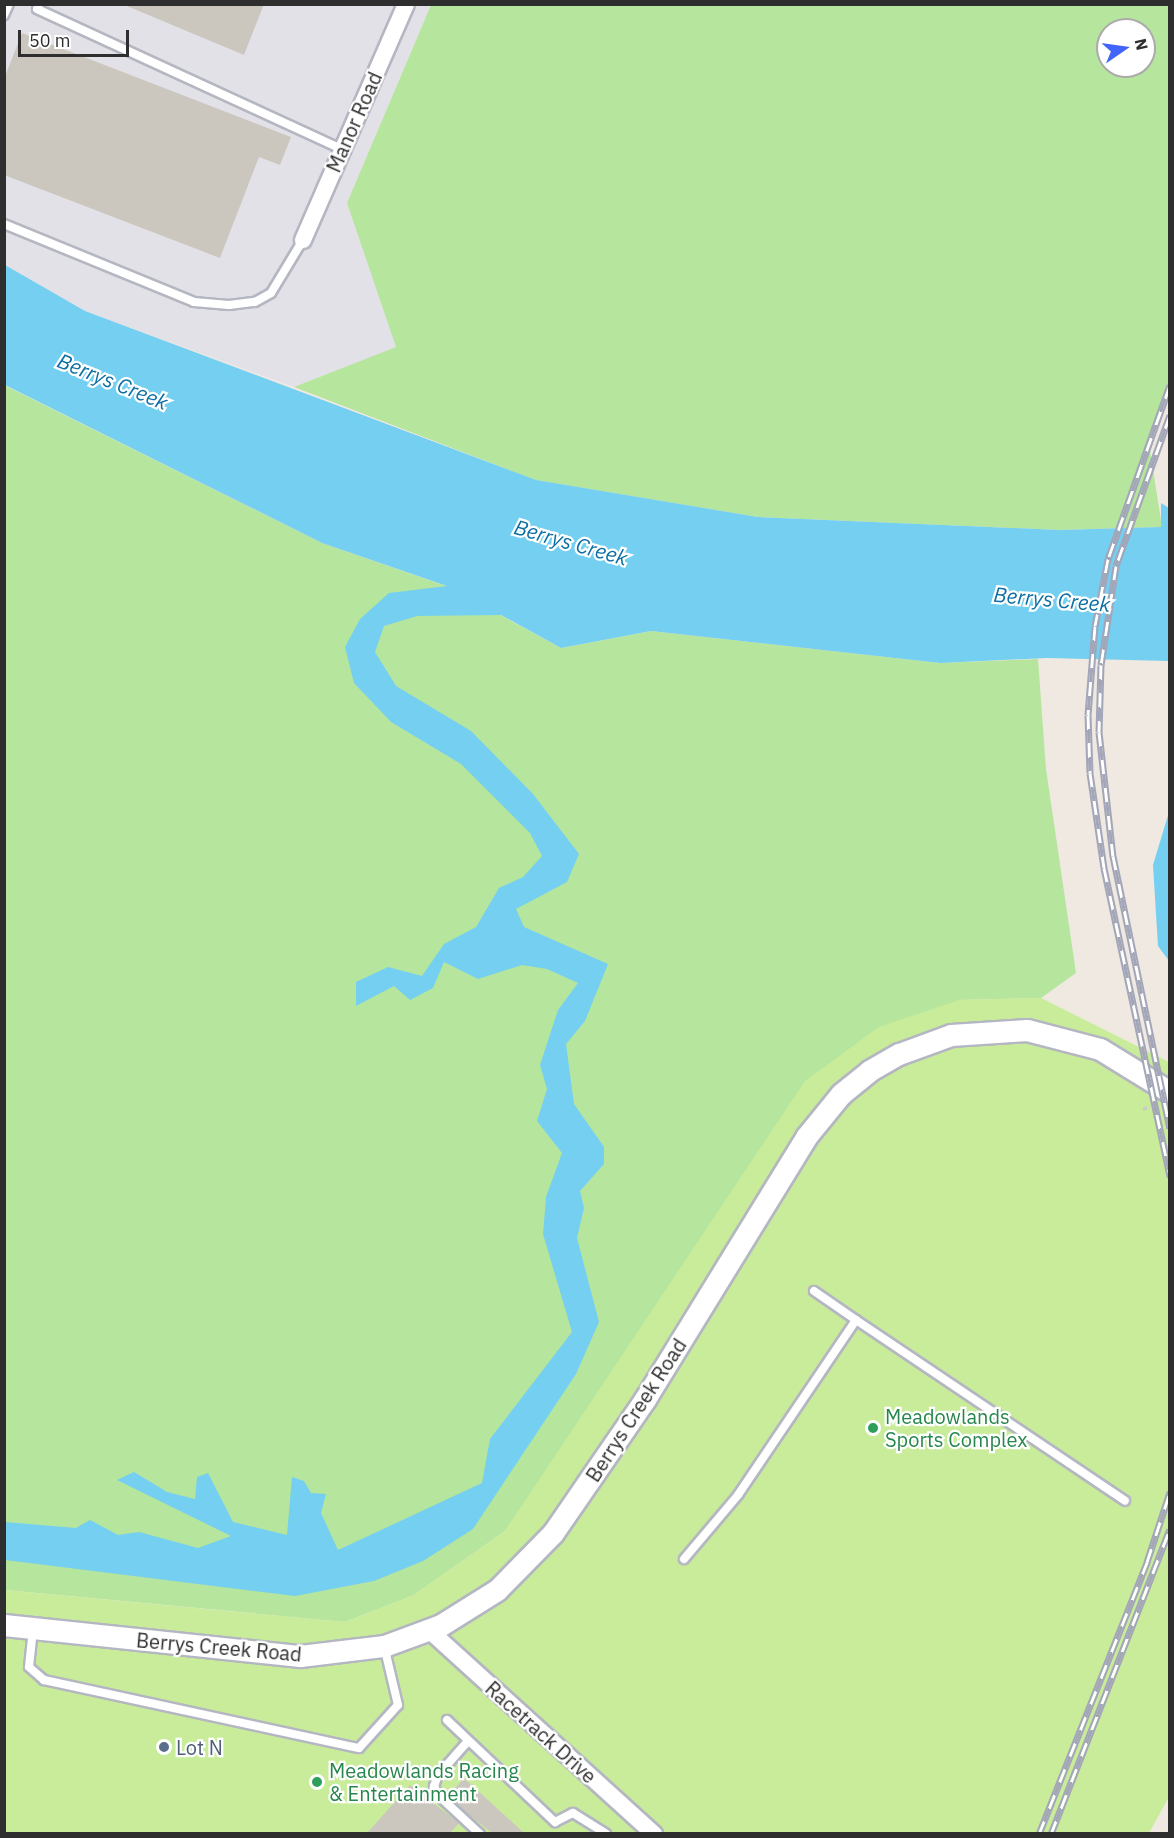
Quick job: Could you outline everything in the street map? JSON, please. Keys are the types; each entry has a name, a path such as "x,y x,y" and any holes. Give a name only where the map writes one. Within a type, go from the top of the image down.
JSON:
{"street":[{"name":"Manor Road","path":"303,240 406,4"},
{"name":"Berrys Creek Road","path":"4,1625 300,1656 384,1646 429,1630 497,1590 553,1533 645,1399 806,1137 841,1094 869,1071 899,1054 951,1035 1027,1030 1100,1049 1170,1092"},
{"name":"Racetrack Drive","path":"429,1630 654,1833"}],"lane":[{"path":"4,15 9,4"},
{"path":"39,4 37,9 342,149"},
{"path":"4,224 194,302 229,305 255,302 271,293 303,240"},
{"path":"814,1291 1125,1501"},
{"path":"684,1559 741,1490 856,1320"},
{"path":"33,1628 29,1667 44,1680 359,1748 398,1705 384,1646"},
{"path":"447,1720 555,1822 573,1813 606,1833"},
{"path":"468,1741 438,1775 434,1786 438,1795 480,1833"}],"path":[{"path":"1143,1109 1150,1107"}],"shaded area":[{"path":"5,5 431,5 347,203 397,347 294,387 84,311 5,265"}],"green space":[{"path":"431,5 1169,5 1169,391 1149,444 1162,527 1060,530 758,517 535,480 294,387 396,347 347,203"},
{"path":"4,385 322,543 449,587 561,648 651,631 940,663 1038,659 1046,769 1076,973 1041,998 959,1000 647,1325 505,1531 414,1595 345,1622 5,1590"},
{"name":"Meadowlands Sports Complex","path":"1041,998 1169,1062 1170,1795 1149,1833 5,1833 4,1590 345,1622 414,1595 505,1531 805,1081 879,1027 959,1000"}],"water":[{"name":"Berrys Creek","path":"5,265 85,311 536,480 758,517 1060,530 1161,527 1161,503 1169,508 1169,661 1047,658 940,663 651,631 561,648 501,615 417,616 384,626 375,652 396,686 471,731 533,794 579,854 567,882 516,909 524,927 608,964 585,1021 566,1044 574,1104 604,1147 604,1164 580,1191 584,1208 577,1238 599,1322 576,1374 473,1529 423,1561 374,1581 295,1596 5,1560 5,1522 76,1528 90,1520 118,1535 139,1532 198,1548 231,1536 117,1480 134,1472 167,1492 195,1499 197,1477 208,1473 233,1522 287,1535 292,1477 304,1481 311,1493 326,1494 321,1513 338,1550 482,1483 490,1439 572,1332 543,1234 546,1197 562,1153 537,1121 547,1089 540,1065 558,1010 578,983 547,969 522,965 478,979 444,962 433,988 410,1000 394,986 356,1006 356,982 388,967 422,976 444,944 476,927 499,888 523,877 542,856 530,833 461,764 391,722 354,683 345,647 360,619 389,593 447,586 322,543 5,385"},
{"path":"1169,812 1169,961 1158,946 1153,865"}],"building":[{"path":"122,4 264,4 244,55"},
{"path":"22,33 291,137 280,165 259,157 220,258 4,175 4,79"},
{"path":"464,1778 524,1833 492,1833 448,1796"},
{"path":"410,1785 459,1823 450,1833 367,1833"}],"railway":[{"path":"1170,385 1108,559 1095,626 1088,715 1090,773 1104,868 1170,1177"},
{"path":"1170,415 1116,566 1101,665 1099,732 1113,856 1170,1128"},
{"path":"1039,1834 1147,1562 1170,1492"},
{"path":"1051,1834 1170,1529"}],"place":[{"name":"Meadowlands Sports Complex","path":"873,1428"},
{"name":"Lot N","path":"164,1747"},
{"name":"Meadowlands Racing & Entertainment","path":"317,1782"}]}
